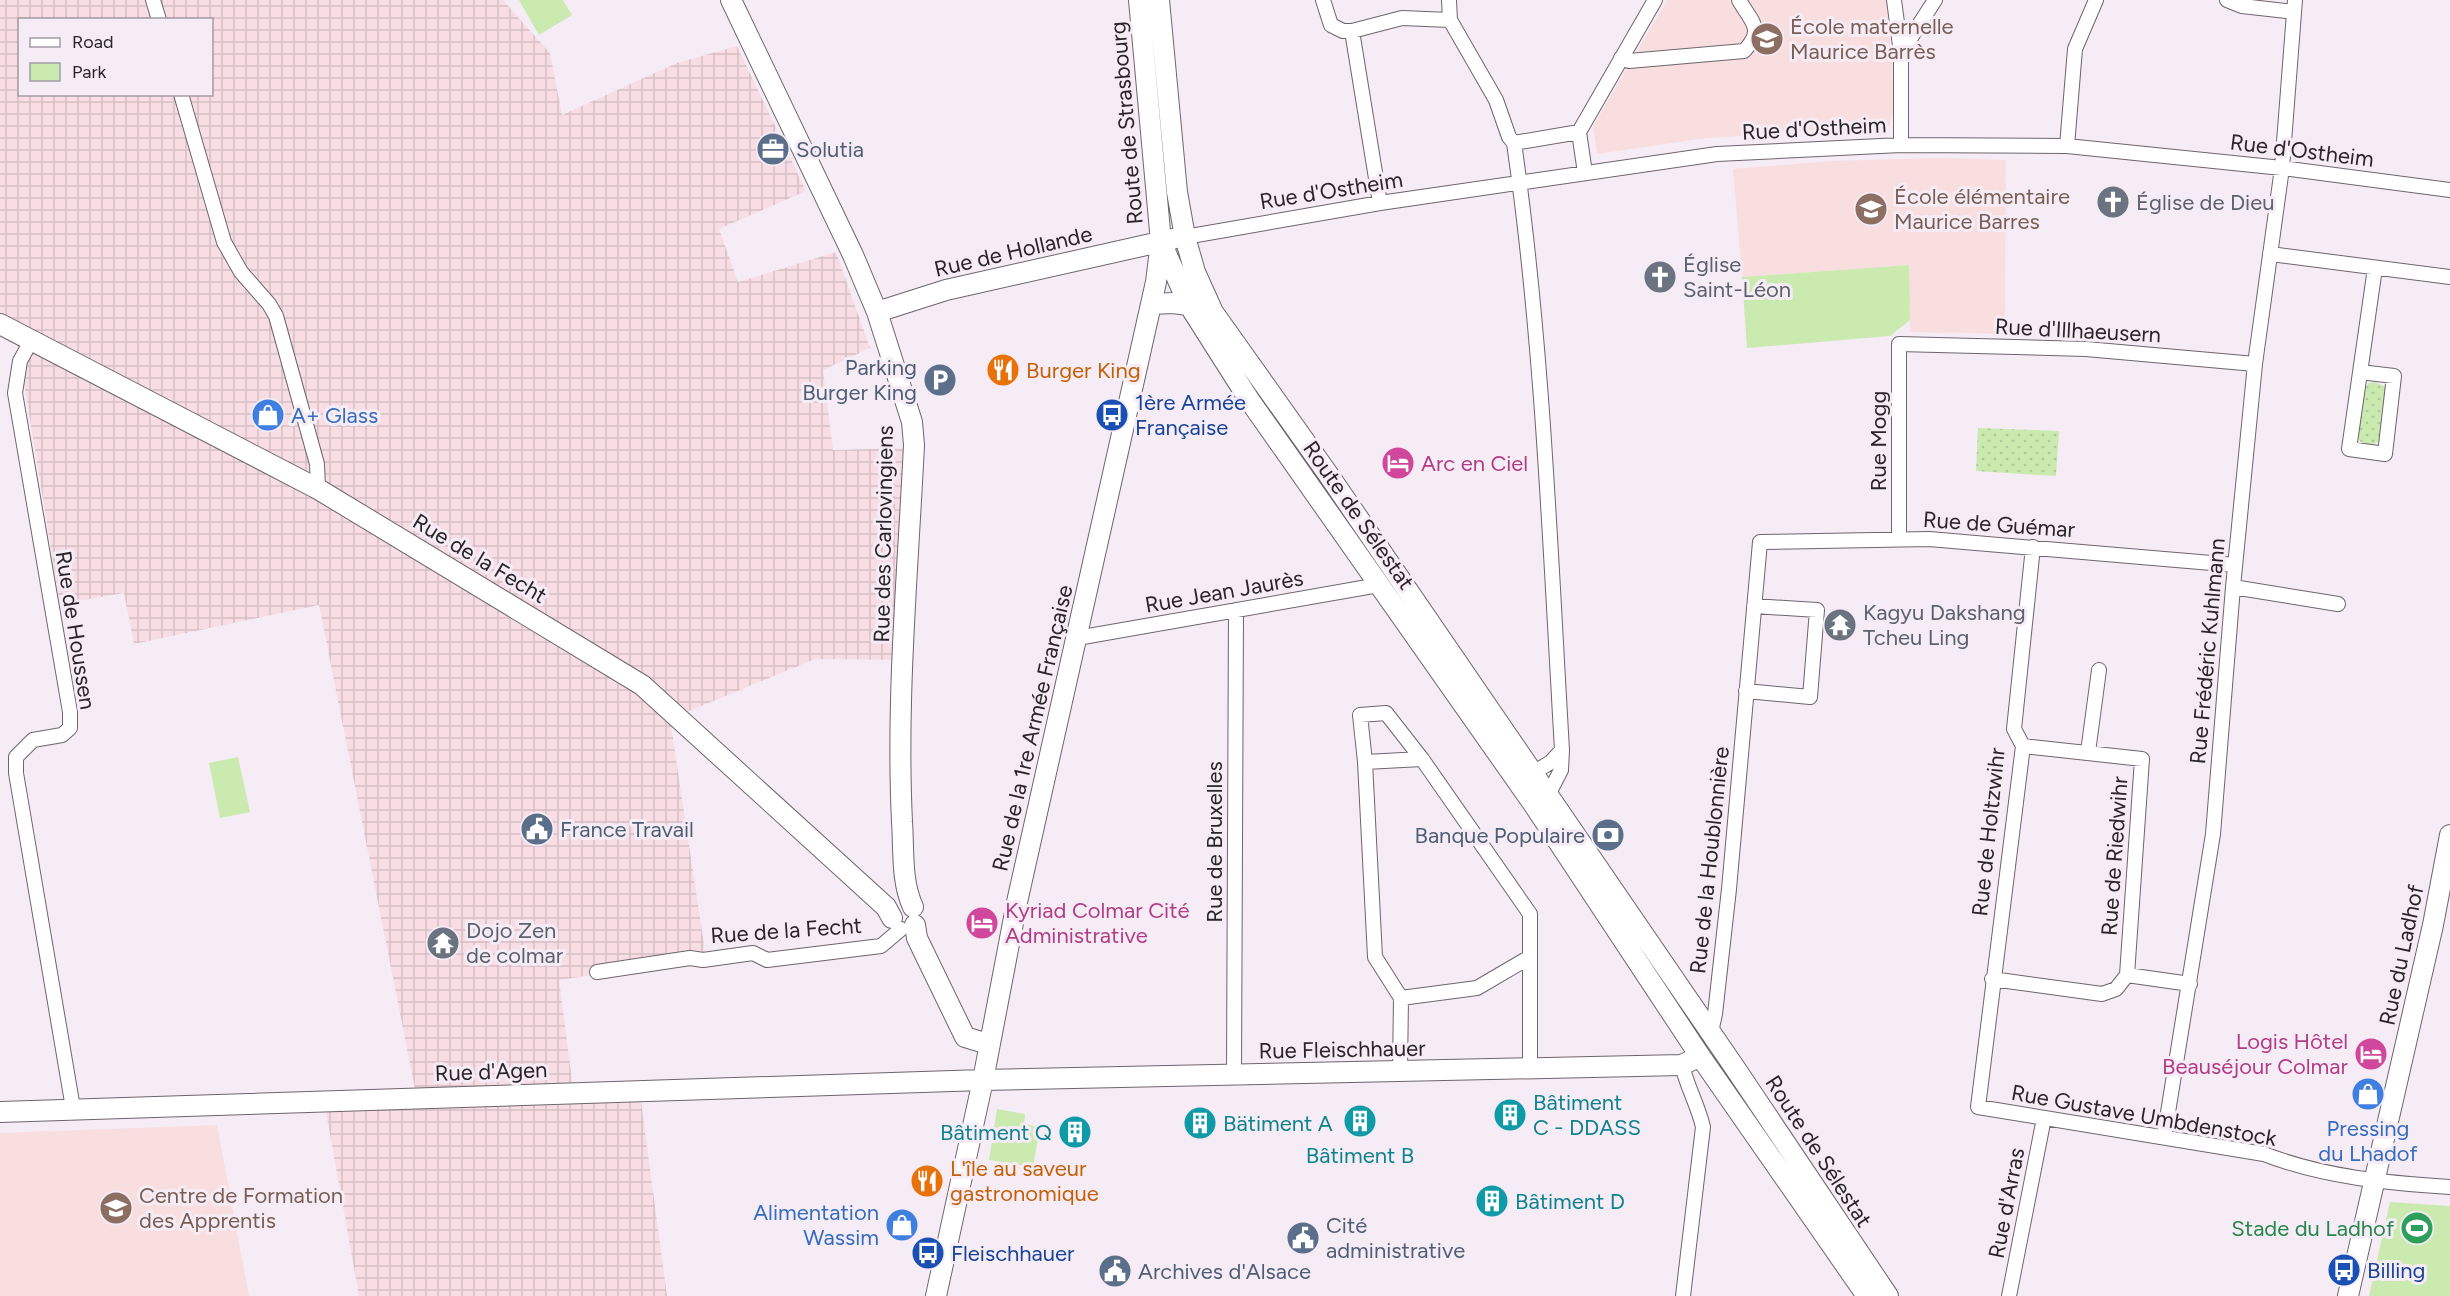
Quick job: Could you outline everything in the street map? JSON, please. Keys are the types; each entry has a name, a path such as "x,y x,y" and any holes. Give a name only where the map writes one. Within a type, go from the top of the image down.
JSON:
{"main road":[{"name":"Rue des Carlovingiens","path":"730,0 853,255 877,312 912,422 914,445 902,710 903,916"},
{"name":"Route de Strasbourg","path":"1139,0 1161,242"},
{"name":"Route de Strasbourg","path":"1159,0 1177,192 1185,237"},
{"name":"Rue de Hollande","path":"877,312 946,290 1185,237"},
{"name":"Route de Sélestat","path":"1185,237 1195,272 1213,312 1264,382 1533,773 1541,800 1700,1056 1868,1296"},
{"name":"Rue de la 1re Armée Française","path":"936,1296 983,1080 988,1044 1017,902 1151,304 1161,242"},
{"name":"Route de Sélestat","path":"1161,242 1190,305 1250,401 1379,585 1541,800 1711,1032 1888,1296"},
{"path":"1151,304 1190,305"},
{"name":"Rue de la Fecht","path":"0,324 318,489 642,685 903,916 965,1037 988,1044"},
{"name":"Rue du Ladhof","path":"2348,1296 2433,925 2450,835"},
{"path":"1700,1056 1711,1032"},
{"name":"Rue Fleischhauer","path":"983,1080 1682,1065 1700,1056"},
{"name":"Rue d'Agen","path":"0,1112 983,1080"}],"street":[{"path":"153,0 158,18"},
{"path":"1323,0 1331,25 1343,31 1352,31 1402,18 1450,20"},
{"path":"1449,0 1450,20 1496,100 1509,137 1514,143 1528,241 1545,454 1562,750 1561,770 1541,800"},
{"path":"1585,173 1579,132 1655,0"},
{"path":"1621,58 1629,61 1744,51 1754,40 1756,28 1739,0"},
{"path":"1894,0 1900,53 1901,145"},
{"path":"1900,53 1935,0"},
{"path":"2067,146 2075,48 2096,0"},
{"path":"2227,0 2242,6 2295,6"},
{"name":"Rue Frédéric Kuhlmann","path":"2164,1137 2213,834 2235,565 2255,364 2282,168 2295,6"},
{"path":"1352,31 1380,203"},
{"path":"182,96 224,242 237,265 276,316 316,464 318,489"},
{"path":"1514,143 1579,132"},
{"name":"Rue d'Ostheim","path":"1185,237 1380,203 1717,154 1901,145 2067,146 2282,168 2450,190"},
{"path":"2270,254 2450,277"},
{"path":"2360,372 2394,376 2385,454 2349,449 2360,372 2376,268"},
{"name":"Rue de Houssen","path":"32,341 20,361 15,393 70,712 70,728 62,735 33,740 16,757 16,773 73,1108"},
{"name":"Rue d'Illhaeusern","path":"1899,344 2078,348 2255,364"},
{"name":"Rue Mogg","path":"1899,344 1899,538"},
{"name":"Rue de Guémar","path":"1760,542 1899,538 2235,565"},
{"name":"Rue de la Houblonnière","path":"1711,1032 1729,889 1760,542"},
{"name":"Rue de Holtzwihr","path":"1978,1107 1992,979 2023,746 2014,729 2033,547"},
{"name":"Rue Jean Jaurès","path":"1077,638 1379,585"},
{"path":"2233,587 2338,604"},
{"path":"1746,691 1810,697 1817,610 1754,606"},
{"name":"Rue de Bruxelles","path":"1234,1075 1236,610"},
{"name":"Rue de Riedwihr","path":"2088,752 2099,670"},
{"path":"1400,1071 1401,998 1375,957 1365,762 1360,715 1386,713 1422,759 1530,914 1530,1069"},
{"name":"Rue de Riedwihr","path":"2023,746 2142,759 2127,975"},
{"path":"1533,773 1551,762 1562,750"},
{"path":"1365,762 1422,759"},
{"name":"Rue de la Fecht","path":"597,972 690,958 703,960 753,953 767,960 880,946 903,916"},
{"path":"1401,998 1477,988 1530,957"},
{"path":"1992,979 2102,994 2116,989 2127,975 2190,984"},
{"path":"1682,1065 1688,1088 1698,1106 1702,1127 1683,1296"},
{"name":"Rue Gustave Umbdenstock","path":"1978,1107 2264,1154 2293,1165 2373,1180 2450,1187"},
{"name":"Rue d'Arras","path":"2009,1296 2044,1118"}],"shaded area":[{"path":"0,0 503,0 550,53 562,115 677,63 737,46 806,191 719,229 738,282 836,252 870,348 823,370 833,450 908,448 902,660 815,659 670,719 706,958 559,980 573,1088 640,1094 667,1296 359,1296 326,1112 418,1104 319,605 134,644 124,593 60,604 18,346 0,336"},
{"name":"École maternelle Maurice Barrès","path":"1667,0 1887,0 1895,103 1889,127 1827,129 1699,139 1597,154 1593,126"},
{"name":"École élémentaire Maurice Barres","path":"1939,158 2006,160 2005,334 1910,332 1908,265 1742,277 1733,169 1830,161"},
{"name":"Centre de Formation des Apprentis","path":"217,1125 249,1296 0,1296 0,1133"}],"green space":[{"path":"519,0 563,0 572,15 539,35"},
{"path":"1909,265 1910,320 1890,336 1747,348 1742,277"},
{"path":"2375,382 2386,387 2380,439 2375,444 2369,445 2358,438 2365,389 2369,383"},
{"path":"1978,428 2059,431 2056,476 1976,471"},
{"path":"238,757 250,812 220,818 209,763"},
{"path":"997,1109 1025,1114 1024,1124 1040,1127 1033,1167 989,1160"},
{"name":"Stade du Ladhof","path":"2390,1202 2450,1206 2450,1296 2369,1296"}],"place":[{"name":"École maternelle Maurice Barrès","path":"1767,39"},
{"name":"Solutia","path":"773,149"},
{"name":"Église de Dieu","path":"2113,202"},
{"name":"École élémentaire Maurice Barres","path":"1871,209"},
{"name":"Église Saint-Léon","path":"1660,277"},
{"name":"Burger King","path":"1003,370"},
{"name":"Parking Burger King","path":"940,380"},
{"name":"A+ Glass","path":"268,415"},
{"name":"1ère Armée Française","path":"1112,415"},
{"name":"Arc en Ciel","path":"1398,463"},
{"name":"Kagyu Dakshang Tcheu Ling","path":"1840,625"},
{"name":"France Travail","path":"537,829"},
{"name":"Banque Populaire","path":"1608,835"},
{"name":"Kyriad Colmar Cité Administrative","path":"982,923"},
{"name":"Dojo Zen de colmar","path":"443,943"},
{"name":"Logis Hôtel Beauséjour Colmar","path":"2371,1054"},
{"name":"Pressing du Lhadof","path":"2368,1094"},
{"name":"Bâtiment C - DDASS","path":"1510,1115"},
{"name":"Bâtiment B","path":"1360,1121"},
{"name":"Bätiment A","path":"1200,1123"},
{"name":"Bâtiment Q","path":"1075,1132"},
{"name":"L'île au saveur gastronomique","path":"927,1181"},
{"name":"Bâtiment D","path":"1492,1201"},
{"name":"Centre de Formation des Apprentis","path":"116,1208"},
{"name":"Alimentation Wassim","path":"902,1225"},
{"name":"Stade du Ladhof","path":"2417,1228"},
{"name":"Cité administrative","path":"1303,1238"},
{"name":"Fleischhauer","path":"928,1253"},
{"name":"Billing","path":"2344,1270"},
{"name":"Archives d'Alsace","path":"1115,1271"}]}
